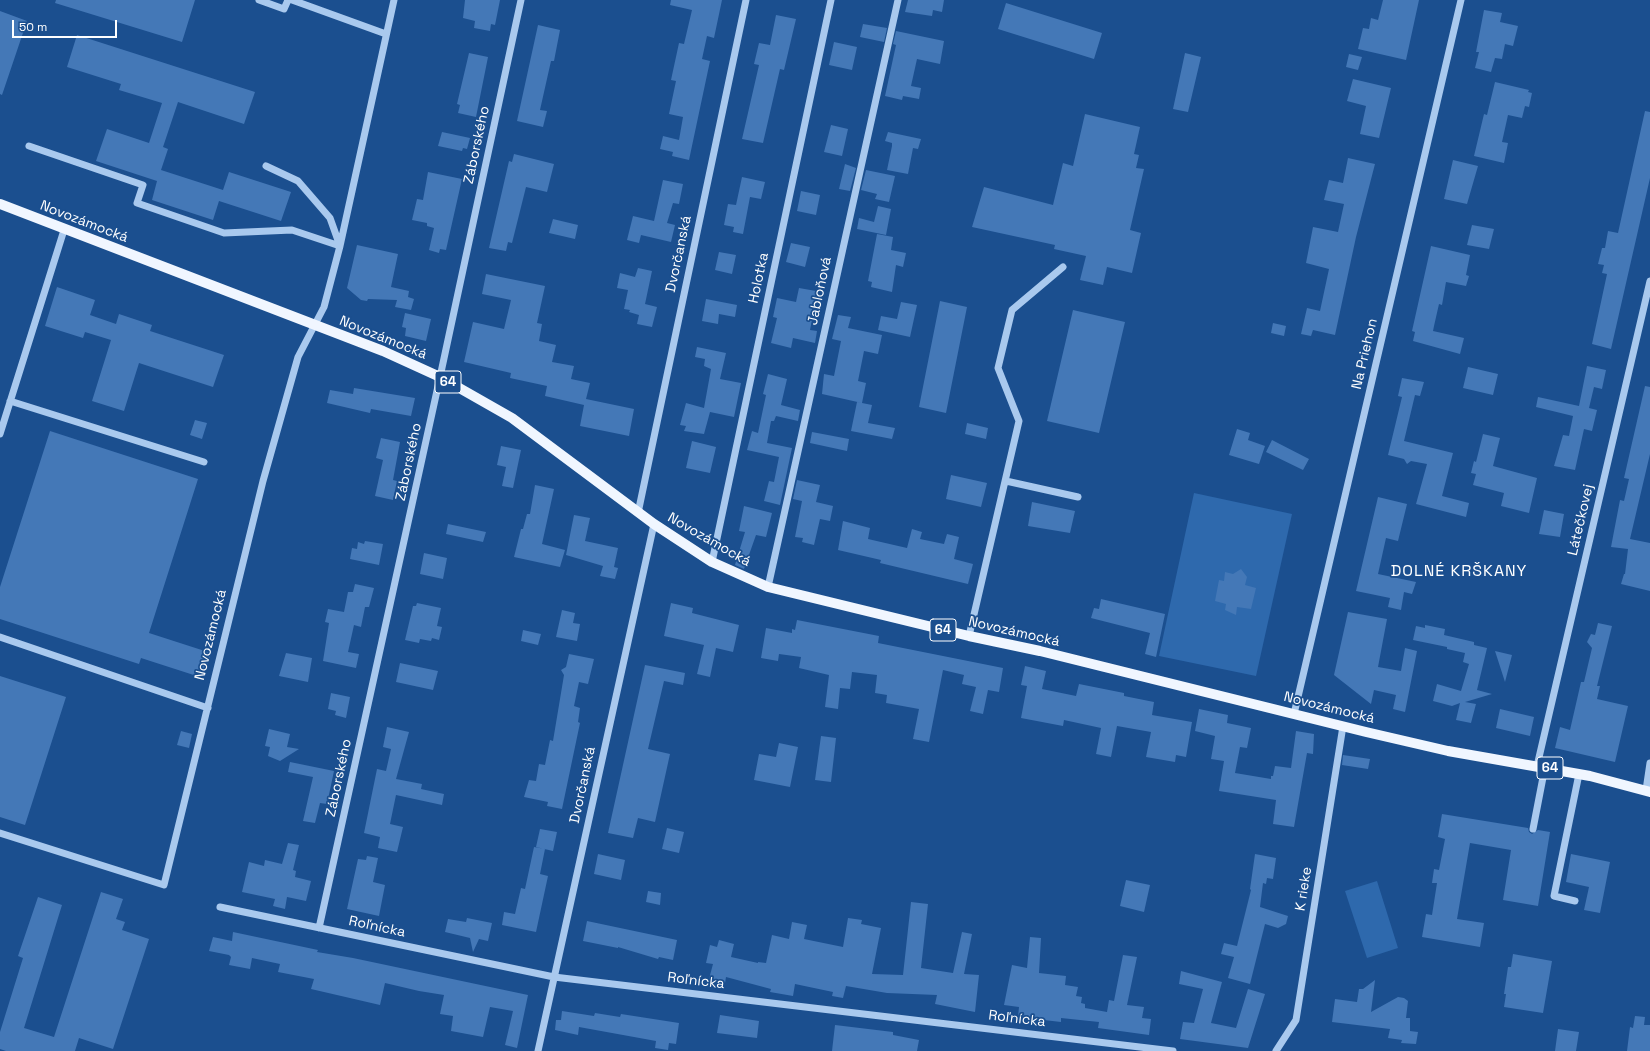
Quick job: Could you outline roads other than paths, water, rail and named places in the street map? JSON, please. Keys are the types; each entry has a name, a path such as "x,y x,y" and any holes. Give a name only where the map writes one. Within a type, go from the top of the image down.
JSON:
{"main road":[{"name":"Novozámocká","path":"0,204 64,230 315,325 440,377 512,418 638,513 712,562 768,587 969,636 1040,651 1448,751 1541,766 1648,791"}],"street":[{"path":"259,0 284,9 288,0"},
{"path":"292,0 386,34"},
{"name":"Novozámocká","path":"0,833 164,885 263,481 298,357 324,307 340,246 394,0"},
{"name":"Záborského","path":"319,928 521,0"},
{"name":"Dvorčanská","path":"638,513 746,0"},
{"name":"Holotka","path":"712,562 831,0"},
{"name":"Jabloňová","path":"768,587 898,0"},
{"name":"Na Priehon","path":"1294,714 1461,0"},
{"path":"28,146 143,185 137,203 224,233 292,230 340,246"},
{"path":"266,166 298,181 330,218 340,246"},
{"path":"0,434 64,230"},
{"path":"969,636 1019,421 998,368 1012,310 1062,267"},
{"name":"Látečkovej","path":"1533,829 1541,766 1650,281"},
{"path":"10,401 204,462"},
{"path":"1006,481 1078,498"},
{"name":"Dvorčanská","path":"538,1051 654,524"},
{"path":"0,637 208,708"},
{"name":"K rieke","path":"1276,1051 1296,1020 1343,726"},
{"path":"1648,791 1650,763"},
{"path":"1575,901 1554,896 1578,774"},
{"name":"Roľnícka","path":"220,907 554,977 1173,1051"}],"district":[{"name":"DOLNÉ KRŠKANY","path":"1459,572"}]}
